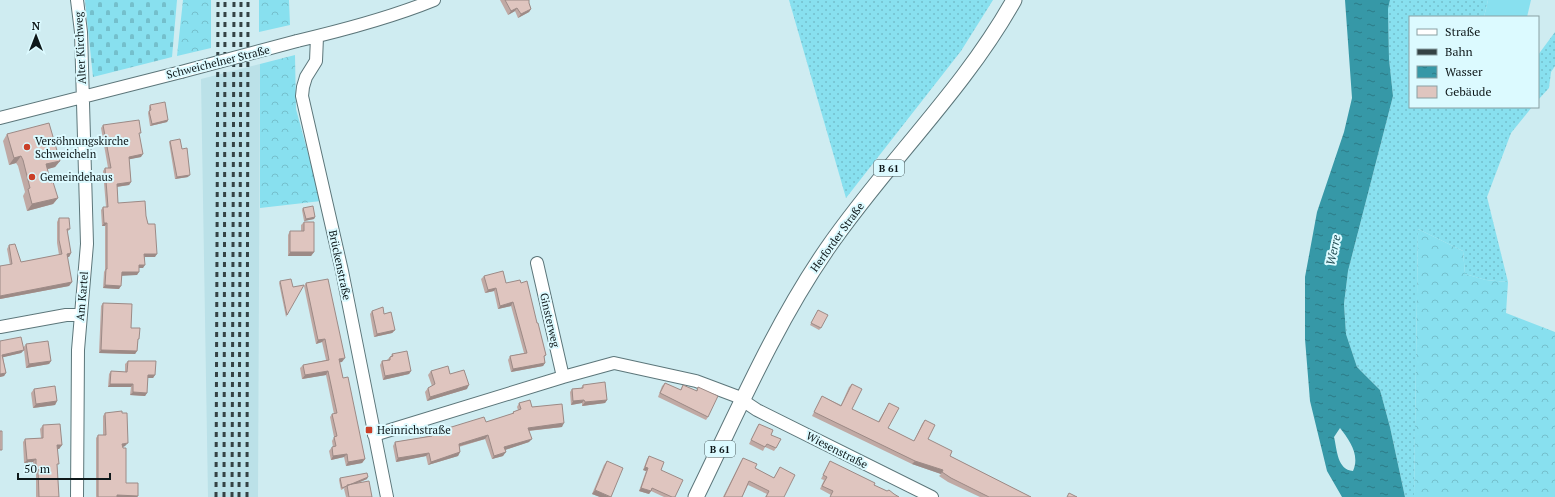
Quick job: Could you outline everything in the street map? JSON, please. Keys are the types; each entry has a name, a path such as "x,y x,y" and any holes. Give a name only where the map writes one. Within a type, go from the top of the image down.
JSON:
{"main road":[{"name":"Herforder Straße","path":"696,497 771,341 802,287 852,215 966,73 1004,18 1014,0"}],"street":[{"name":"Alter Kirchweg","path":"77,0 81,32 83,96"},
{"name":"Schweichelner Straße","path":"0,118 317,37 407,11 434,0"},
{"name":"Brückenstraße","path":"317,37 316,61 306,77 302,96 342,270 387,497"},
{"name":"Am Kartel","path":"77,497 78,381 81,314 87,244 83,96"},
{"name":"Ginsterweg","path":"537,263 563,377"},
{"path":"0,327 66,315 81,314"},
{"path":"374,435 563,377 614,363 696,381 743,400"},
{"name":"Wiesenstraße","path":"743,400 757,410 932,497"}],"shaded area":[{"path":"260,64 258,497 208,497 201,79"}],"green space":[{"path":"85,0 177,0 172,57 93,77"},
{"path":"183,0 211,0 211,48 177,56"},
{"path":"259,0 289,0 290,25 259,32"},
{"path":"789,0 993,0 961,51 846,198"},
{"path":"1390,0 1488,0 1484,16 1409,16 1409,108 1531,108 1511,133 1487,197 1508,282 1486,280 1465,274 1463,251 1418,229 1414,497 1405,497 1390,427 1380,390 1357,367 1346,334 1344,304 1348,271 1393,96 1389,59 1388,9"},
{"path":"1488,0 1531,0 1527,16 1484,16"},
{"path":"1555,32 1555,66 1551,72 1549,88 1539,99 1539,54"},
{"path":"295,55 296,109 321,201 260,208 260,64"},
{"path":"1418,229 1463,251 1465,274 1486,280 1508,282 1506,313 1555,332 1555,497 1414,497"}],"water":[{"name":"Werre","path":"1345,0 1390,0 1388,9 1389,59 1393,96 1348,271 1344,304 1346,334 1357,367 1380,390 1390,427 1405,497 1342,497 1327,471 1310,401 1305,339 1305,277 1317,212 1344,132 1352,98","holes":["1340,428 1353,448 1355,454 1355,465 1353,471 1344,467 1337,453 1334,437"]}],"building":[{"path":"505,0 529,0 531,9 521,14 517,8 511,11"},
{"path":"165,102 168,120 152,124 149,111 151,110 150,105"},
{"path":"139,120 141,133 139,133 143,154 129,157 131,182 117,184 118,203 145,201 148,224 155,224 157,254 144,254 145,265 139,265 139,272 122,272 121,286 105,285 107,269 107,223 104,223 103,207 108,207 105,168 111,168 103,125"},
{"path":"49,123 60,161 46,164 51,183 53,182 58,198 32,204 28,189 30,188 23,160 21,156 14,158 7,134"},
{"path":"180,139 182,149 187,148 190,175 177,177 170,141"},
{"path":"313,206 315,217 306,219 303,208"},
{"path":"59,218 69,218 70,229 67,229 71,253 67,254 72,282 0,296 0,266 12,264 9,245 15,244 21,262 62,254 59,240"},
{"path":"304,222 314,222 314,252 290,252 290,231 304,231"},
{"path":"503,271 506,283 520,280 521,283 527,281 546,355 544,356 545,363 513,369 510,356 527,353 513,302 500,306 496,288 488,290 484,276"},
{"path":"291,279 293,287 304,285 287,315 280,281"},
{"path":"328,279 345,358 339,359 343,378 348,377 365,459 348,462 347,454 333,456 332,447 336,446 334,437 337,436 332,414 337,413 328,371 305,375 303,365 329,360 325,339 318,340 306,283"},
{"path":"103,303 132,304 131,328 140,328 137,351 101,350"},
{"path":"383,307 384,314 391,312 395,330 377,334 372,311"},
{"path":"818,310 828,315 821,328 811,323"},
{"path":"21,337 24,350 2,355 6,373 0,374 0,341"},
{"path":"48,341 51,361 29,364 26,344"},
{"path":"407,351 411,371 385,376 382,361 390,360 390,357 393,356 392,354"},
{"path":"128,361 156,361 155,375 148,375 147,393 133,392 133,384 110,384 111,371 127,372"},
{"path":"448,366 450,374 464,370 469,385 430,397 428,388 435,384 431,371"},
{"path":"605,382 607,400 585,402 584,400 573,401 572,389 583,388 583,385"},
{"path":"665,383 681,390 683,385 697,391 698,387 718,396 708,417 660,393"},
{"path":"852,384 862,389 852,409 879,422 889,403 899,408 888,428 914,441 925,420 935,425 928,439 952,451 950,456 1031,497 989,497 951,478 942,472 943,470 915,461 814,412 822,396 841,406"},
{"path":"55,386 57,401 36,404 34,389"},
{"path":"530,400 532,407 562,404 564,423 528,428 532,439 504,447 506,452 494,456 488,435 459,444 460,452 431,462 429,453 398,458 395,442 432,436 432,433 484,417 486,422 514,413 513,412 521,409 519,403"},
{"path":"122,411 122,413 127,413 128,443 122,444 123,448 126,448 126,483 138,483 138,496 117,495 117,497 98,497 98,435 106,435 105,413"},
{"path":"60,424 62,445 57,445 59,464 57,464 59,497 39,497 38,469 36,468 36,459 27,460 25,439 43,438 43,425"},
{"path":"759,424 773,430 771,435 781,439 776,448 767,444 765,447 751,440"},
{"path":"0,431 2,431 2,450 0,450"},
{"path":"649,456 664,462 661,470 683,480 675,497 652,488 651,491 641,488 648,468 645,467"},
{"path":"743,458 757,464 755,468 774,478 780,467 795,475 784,497 766,497 769,491 749,481 742,497 724,497"},
{"path":"607,461 623,468 611,497 595,490"},
{"path":"830,461 875,483 874,485 887,491 889,490 899,497 830,497 833,491 822,486 827,477 823,475"},
{"path":"367,473 368,477 342,488 340,478"},
{"path":"369,481 372,497 349,497 347,485"},
{"path":"1069,493 1077,497 1067,497"}],"railway":[{"path":"216,497 218,0"},
{"path":"224,497 225,0"},
{"path":"232,497 234,0"},
{"path":"239,497 241,0"},
{"path":"247,497 248,0"}],"place":[{"name":"Versöhnungskirche Schweicheln","path":"27,147"},
{"name":"Gemeindehaus","path":"32,177"},
{"name":"Heinrichstraße","path":"369,430"}]}
